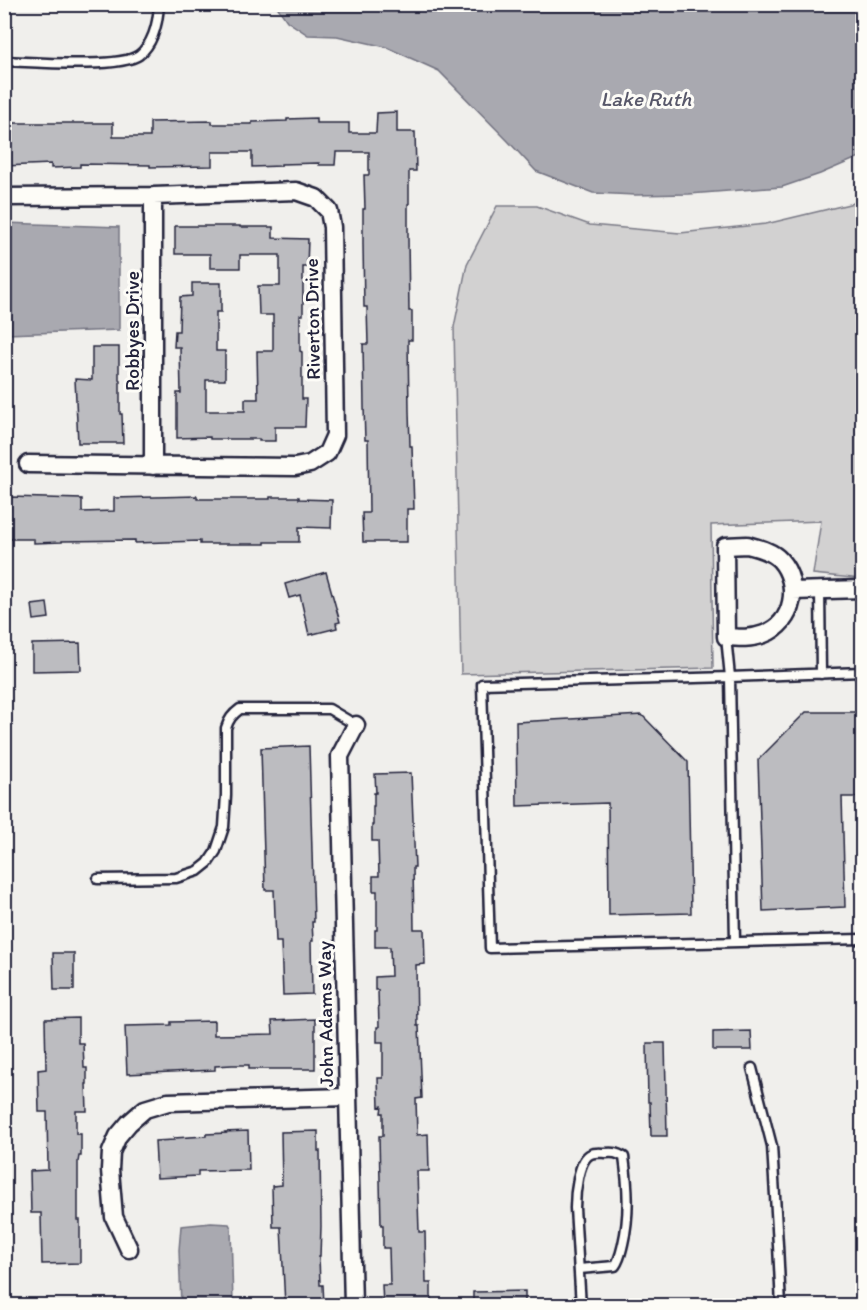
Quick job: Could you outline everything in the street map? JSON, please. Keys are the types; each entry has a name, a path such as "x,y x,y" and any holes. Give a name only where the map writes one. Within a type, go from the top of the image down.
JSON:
{"street":[{"name":"Riverton Drive","path":"4,196 153,196 296,191 316,198 329,211 332,227 335,435 327,453 310,464 295,467 28,464"},
{"name":"Robbyes Drive","path":"153,196 153,466"},
{"path":"747,544 764,549 779,559 789,574 793,591 790,609 780,624 766,634 751,638 726,637 725,546 747,544"},
{"path":"793,591 862,589"},
{"name":"John Adams Way","path":"353,1305 340,756 356,725"},
{"path":"129,1249 114,1217 110,1170 111,1152 118,1136 145,1109 168,1102 348,1097"}],"lane":[{"path":"4,62 98,63 132,59 140,54 153,37 159,4"},
{"path":"820,590 821,674"},
{"path":"726,637 730,677 735,942"},
{"path":"862,672 482,684 490,948 862,939"},
{"path":"98,879 176,878 198,871 208,863 216,851 224,827 226,728 232,714 240,709 329,709 356,725"},
{"path":"752,1068 772,1146 781,1305"},
{"path":"579,1269 615,1266 620,1260 628,1226 628,1189 624,1156 616,1152 592,1153 586,1157 579,1175 575,1193 575,1208 580,1305"}],"shaded area":[{"path":"862,201 862,579 813,574 821,521 711,525 713,668 461,674 454,327 467,264 497,206 537,206 590,225 680,233 766,224"}],"water":[{"name":"Lake Ruth","path":"276,5 862,5 862,156 782,187 689,194 593,193 536,171 439,71 386,47 337,36 308,35 287,21"},
{"path":"5,223 119,227 119,330 7,334 7,305 4,304"},
{"path":"229,1224 231,1228 233,1305 181,1305 179,1250 181,1226"}],"building":[{"path":"397,112 397,132 415,132 416,171 409,171 408,204 409,311 412,311 412,340 408,340 409,411 414,509 407,509 407,542 363,542 362,513 369,513 368,440 365,440 364,407 363,344 368,344 367,307 364,307 363,209 365,209 364,175 369,175 369,152 336,152 335,165 319,165 319,163 252,167 252,152 212,152 212,166 150,167 150,165 80,164 80,167 51,168 51,164 4,166 4,123 113,123 113,137 150,137 150,122 212,121 212,124 252,124 252,122 316,118 316,123 349,123 349,133 376,133 377,113"},
{"path":"175,226 273,227 273,238 308,239 307,267 303,267 303,315 300,315 302,399 306,399 305,427 275,427 275,441 210,439 210,437 177,438 177,393 181,393 180,347 174,347 175,331 179,331 180,297 192,296 192,283 221,283 221,312 216,312 216,351 225,351 225,380 206,380 206,411 245,411 245,399 258,399 257,351 273,351 273,315 259,315 258,286 280,286 280,255 240,255 240,268 210,268 210,254 175,254"},
{"path":"92,347 119,347 123,443 78,443 75,379 92,380"},
{"path":"197,496 197,499 299,497 299,499 332,500 331,528 299,527 299,542 265,542 265,544 200,544 200,541 135,543 135,540 34,543 34,539 4,539 4,510 10,510 10,497 82,499 82,512 114,511 114,498"},
{"path":"326,572 340,622 336,623 337,628 309,635 300,595 289,598 285,584"},
{"path":"47,603 49,618 34,620 32,605"},
{"path":"80,643 81,670 32,671 32,644"},
{"path":"806,712 862,712 862,797 842,797 845,907 763,911 758,760"},
{"path":"642,715 688,762 691,913 609,915 608,803 517,806 516,722"},
{"path":"309,746 314,922 312,922 313,941 311,941 312,994 283,995 281,942 276,942 274,890 265,890 261,748"},
{"path":"411,773 415,867 413,867 414,929 424,929 425,964 416,965 422,1098 416,1099 417,1135 428,1134 429,1171 417,1171 419,1232 425,1232 426,1283 431,1283 431,1305 383,1305 382,1285 390,1285 389,1248 383,1248 383,1225 381,1225 379,1136 383,1136 383,1113 381,1113 382,1106 379,1107 378,1078 383,1078 383,1042 377,1042 378,990 375,990 375,977 391,976 390,947 375,947 377,891 373,891 373,876 379,876 378,841 372,841 373,806 374,793 376,793 375,774"},
{"path":"53,953 74,953 74,990 54,990"},
{"path":"78,1018 78,1043 83,1043 84,1068 87,1068 87,1111 76,1111 76,1134 81,1134 81,1156 78,1162 80,1263 42,1264 41,1213 31,1213 30,1171 48,1170 47,1112 39,1112 38,1070 46,1069 45,1019"},
{"path":"315,1019 315,1069 249,1069 249,1065 232,1065 215,1066 215,1070 127,1074 125,1026 214,1021 214,1035 273,1034 272,1021"},
{"path":"751,1031 752,1050 713,1050 713,1032"},
{"path":"647,1043 665,1043 667,1136 651,1136"},
{"path":"248,1131 249,1170 198,1171 198,1176 157,1178 155,1141"},
{"path":"318,1131 320,1285 323,1285 324,1305 285,1305 281,1227 273,1227 272,1186 282,1185 281,1132"},
{"path":"525,1291 525,1305 473,1305 473,1292"}]}
